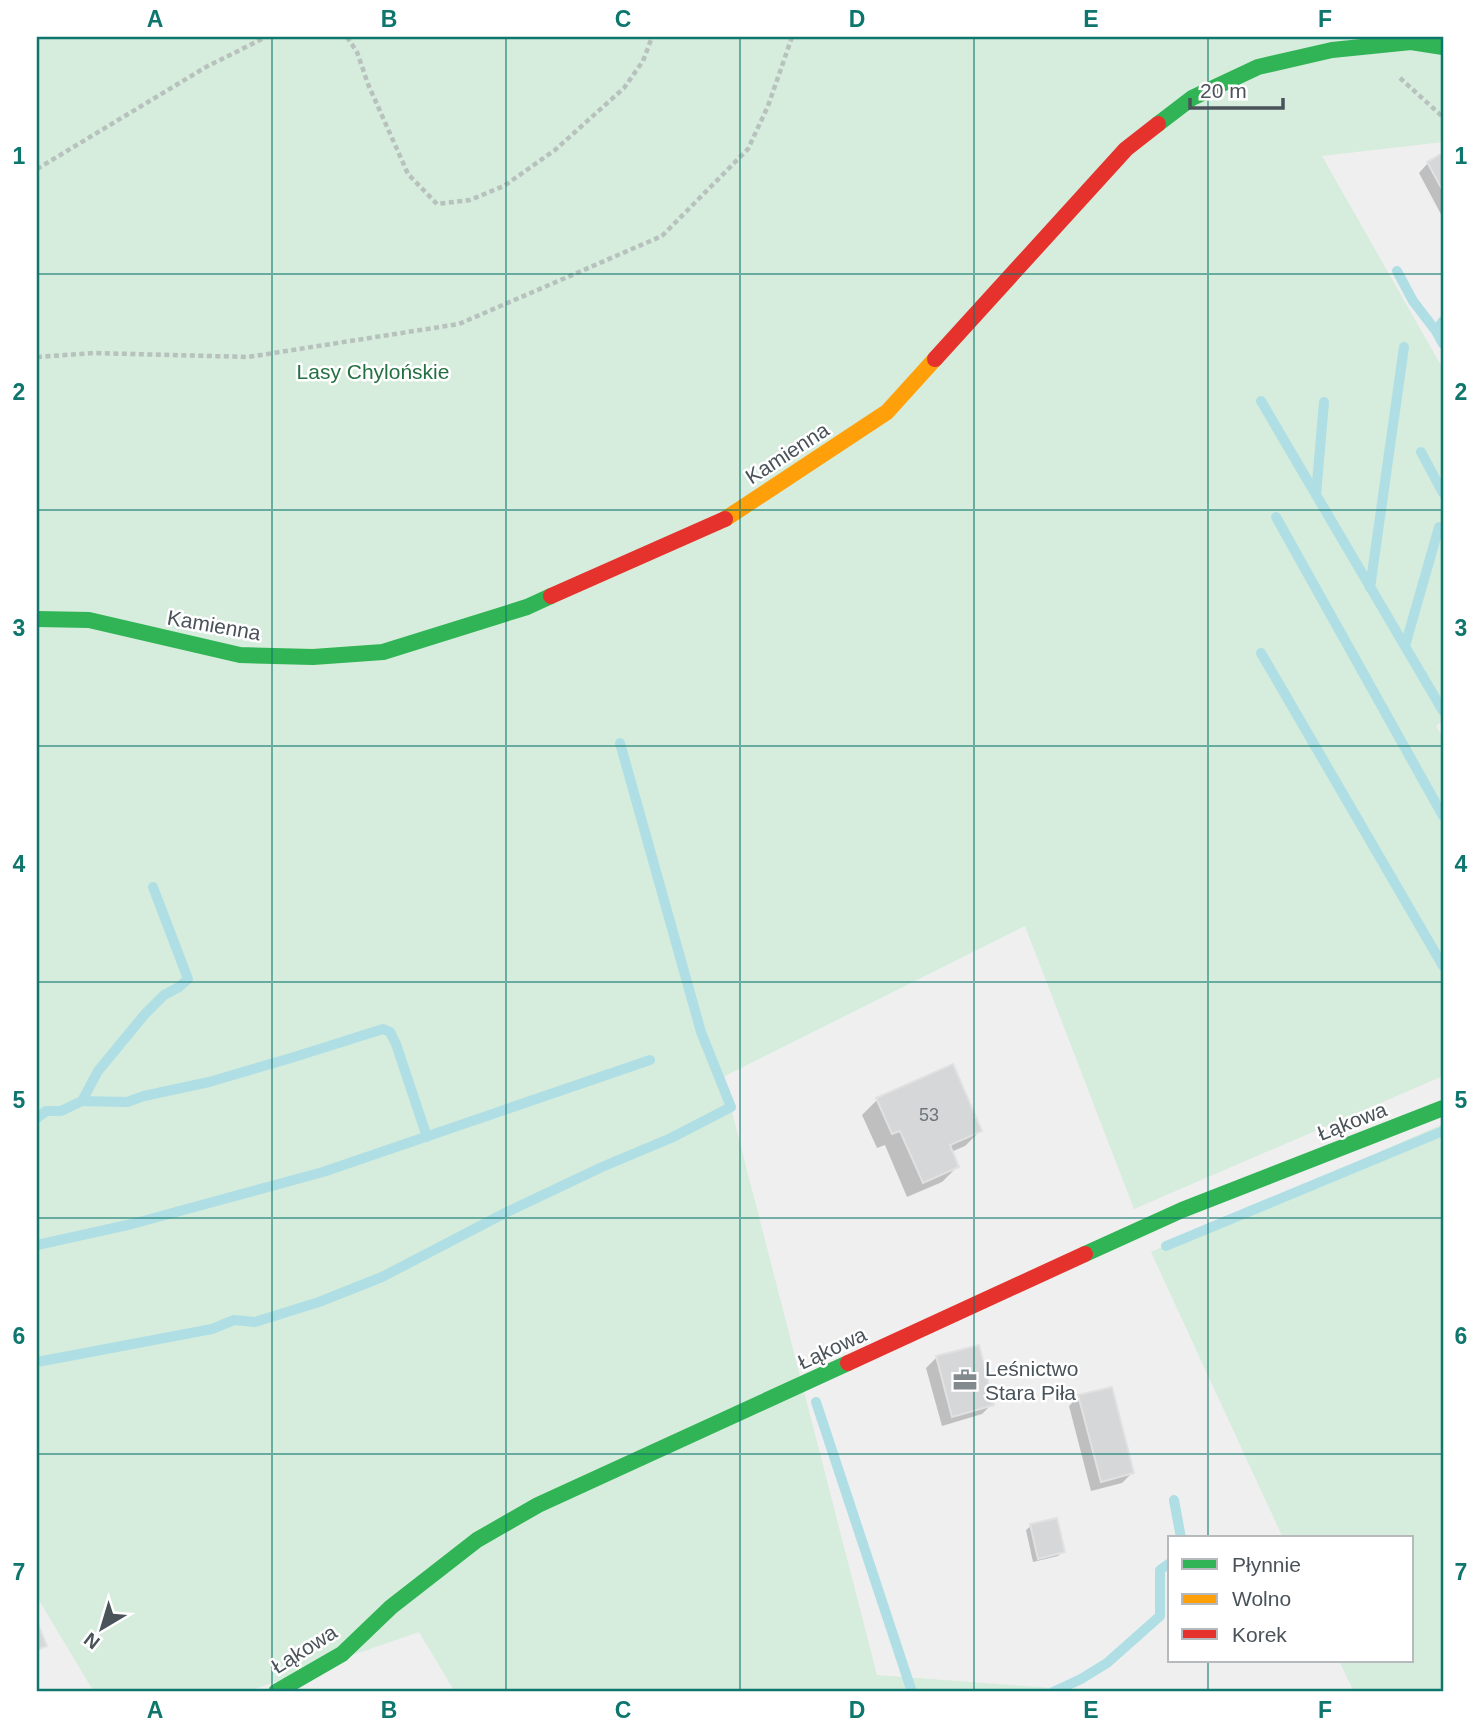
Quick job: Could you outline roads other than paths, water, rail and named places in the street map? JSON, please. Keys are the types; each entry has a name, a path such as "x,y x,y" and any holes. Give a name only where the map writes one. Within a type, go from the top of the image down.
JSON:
{"street":[{"name":"Kamienna","path":"37,619 89,620 240,655 313,657 383,652 527,607 722,521 887,412 1126,149 1192,98 1258,67 1332,50 1411,42 1443,47"},
{"name":"Łąkowa","path":"276,1692 342,1654 391,1607 477,1539 538,1505 1182,1210 1443,1108"}],"waterway":[{"path":"1397,271 1413,301 1436,331"},
{"path":"1443,321 1436,331 1443,344"},
{"path":"1370,588 1404,347"},
{"path":"1261,401 1443,711"},
{"path":"1316,495 1324,402"},
{"path":"1421,452 1443,493"},
{"path":"1276,517 1443,816"},
{"path":"1405,646 1439,527"},
{"path":"1261,653 1443,966"},
{"path":"37,1362 212,1329 234,1320 255,1322 319,1302 382,1277 507,1212 671,1138 731,1107 701,1032 620,743"},
{"path":"37,1118 46,1111 61,1111 82,1101 98,1071 145,1014 164,995 188,979 153,887"},
{"path":"82,1101 127,1102 209,1082 383,1029 390,1032 396,1044 427,1137"},
{"path":"37,1245 132,1224 323,1172 650,1060"},
{"path":"1166,1246 1443,1131"},
{"path":"816,1402 912,1692"},
{"path":"1174,1500 1181,1536"},
{"path":"1053,1692 1107,1663 1160,1616 1160,1570 1168,1564"}],"place":[{"name":"Leśnictwo Stara Piła","path":"965,1380"}],"park label":[{"name":"Lasy Chylońskie","path":"373,371"}]}
